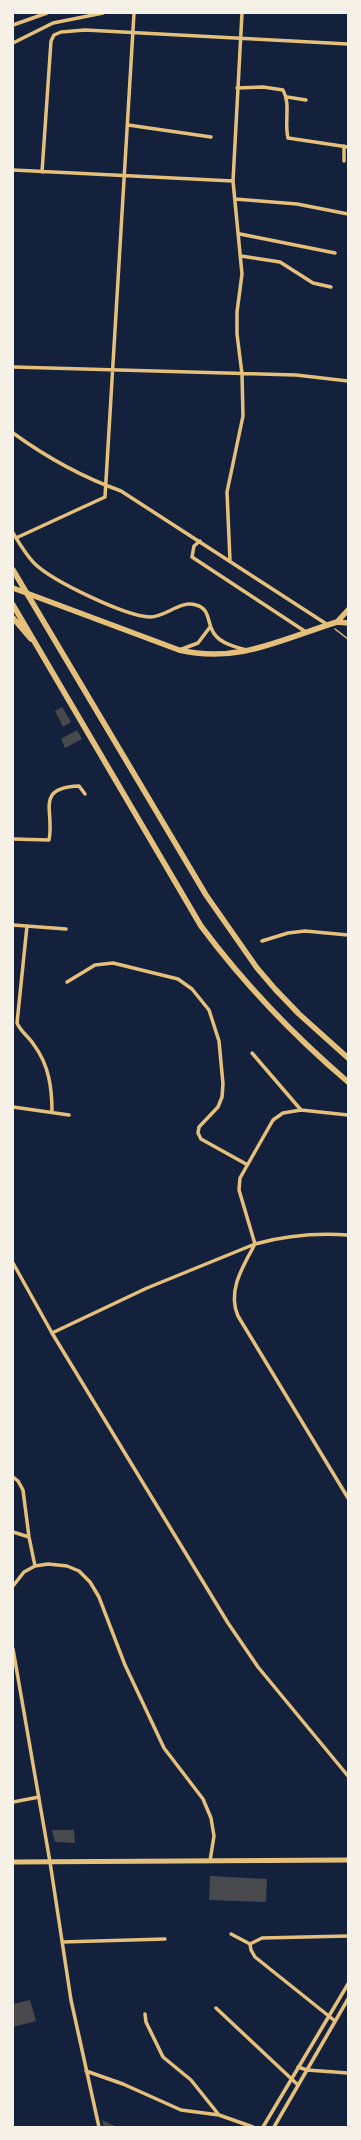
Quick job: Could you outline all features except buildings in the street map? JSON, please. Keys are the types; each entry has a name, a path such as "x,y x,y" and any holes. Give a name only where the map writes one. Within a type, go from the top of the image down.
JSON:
{"main road":[{"path":"13,570 206,895 257,968 275,989 298,1014 348,1058"},
{"path":"13,588 178,650 199,655 249,651 337,622 348,623"},
{"path":"13,605 200,926 231,966 264,1004 293,1033 348,1082"},
{"path":"337,622 348,610"},
{"path":"13,618 40,650"},
{"path":"13,1862 348,1860"}],"street":[{"path":"13,25 47,13"},
{"path":"13,43 53,23 103,13"},
{"path":"16,538 105,497 134,13"},
{"path":"230,560 227,492 243,416 242,374 237,334 237,312 242,274 240,234 233,181 242,13"},
{"path":"42,172 51,41 54,35 61,32 85,30 132,34 348,44"},
{"path":"237,88 276,88 283,90 287,97 286,112 288,138 346,147 344,161"},
{"path":"287,97 306,100"},
{"path":"128,125 211,137"},
{"path":"13,170 233,181"},
{"path":"235,199 297,204 348,214"},
{"path":"240,234 335,254"},
{"path":"241,256 280,262 313,283 331,287"},
{"path":"13,367 296,375 348,381"},
{"path":"13,433 36,450 106,486 121,491 230,560 328,625"},
{"path":"13,533 34,563 51,576 117,608 154,616 187,603 202,607 206,613 210,628 216,636 224,642 249,651"},
{"path":"200,541 194,546 192,558 306,632"},
{"path":"178,650 190,648 198,643 210,628"},
{"path":"13,839 49,840 48,803 54,792 59,788 79,786 85,794"},
{"path":"13,924 66,929"},
{"path":"27,926 17,1023 20,1030 34,1044 43,1058 50,1079 52,1112"},
{"path":"262,941 288,933 304,931 348,935"},
{"path":"67,982 95,964 113,963 178,979 192,989 209,1010 219,1041 223,1084 222,1097 218,1107 199,1127 198,1134 202,1139 246,1164"},
{"path":"252,1053 301,1110"},
{"path":"13,1107 69,1115"},
{"path":"348,1115 301,1110 283,1113 273,1120 246,1164 240,1178 239,1190 255,1244 239,1278 233,1298 233,1306 238,1316 348,1498"},
{"path":"52,1333 147,1288 255,1244 269,1240 305,1236 348,1235"},
{"path":"13,1263 52,1333 228,1623 258,1667 348,1776"},
{"path":"13,1477 18,1481 23,1490 29,1537 35,1566"},
{"path":"13,1532 29,1537"},
{"path":"13,1586 24,1572 35,1566 48,1564 67,1566 79,1571 93,1587 99,1597 125,1665 164,1748 203,1799 211,1818 214,1836 210,1861"},
{"path":"13,1649 15,1671 50,1862 71,2000 99,2127"},
{"path":"13,1802 39,1797"},
{"path":"231,1934 250,1944"},
{"path":"250,1944 262,1938 348,1936"},
{"path":"62,1942 165,1939"},
{"path":"250,1944 251,1950 255,1957 334,2021"},
{"path":"263,2127 348,1984"},
{"path":"339,2000 348,2000"},
{"path":"274,2127 334,2021 348,2000"},
{"path":"216,2008 298,2085"},
{"path":"145,2014 146,2022 163,2057 191,2080 219,2115"},
{"path":"298,2067 307,2070 348,2073"},
{"path":"86,2071 123,2084 181,2110 219,2115 253,2127"}],"path":[{"path":"328,625 348,639"}]}
